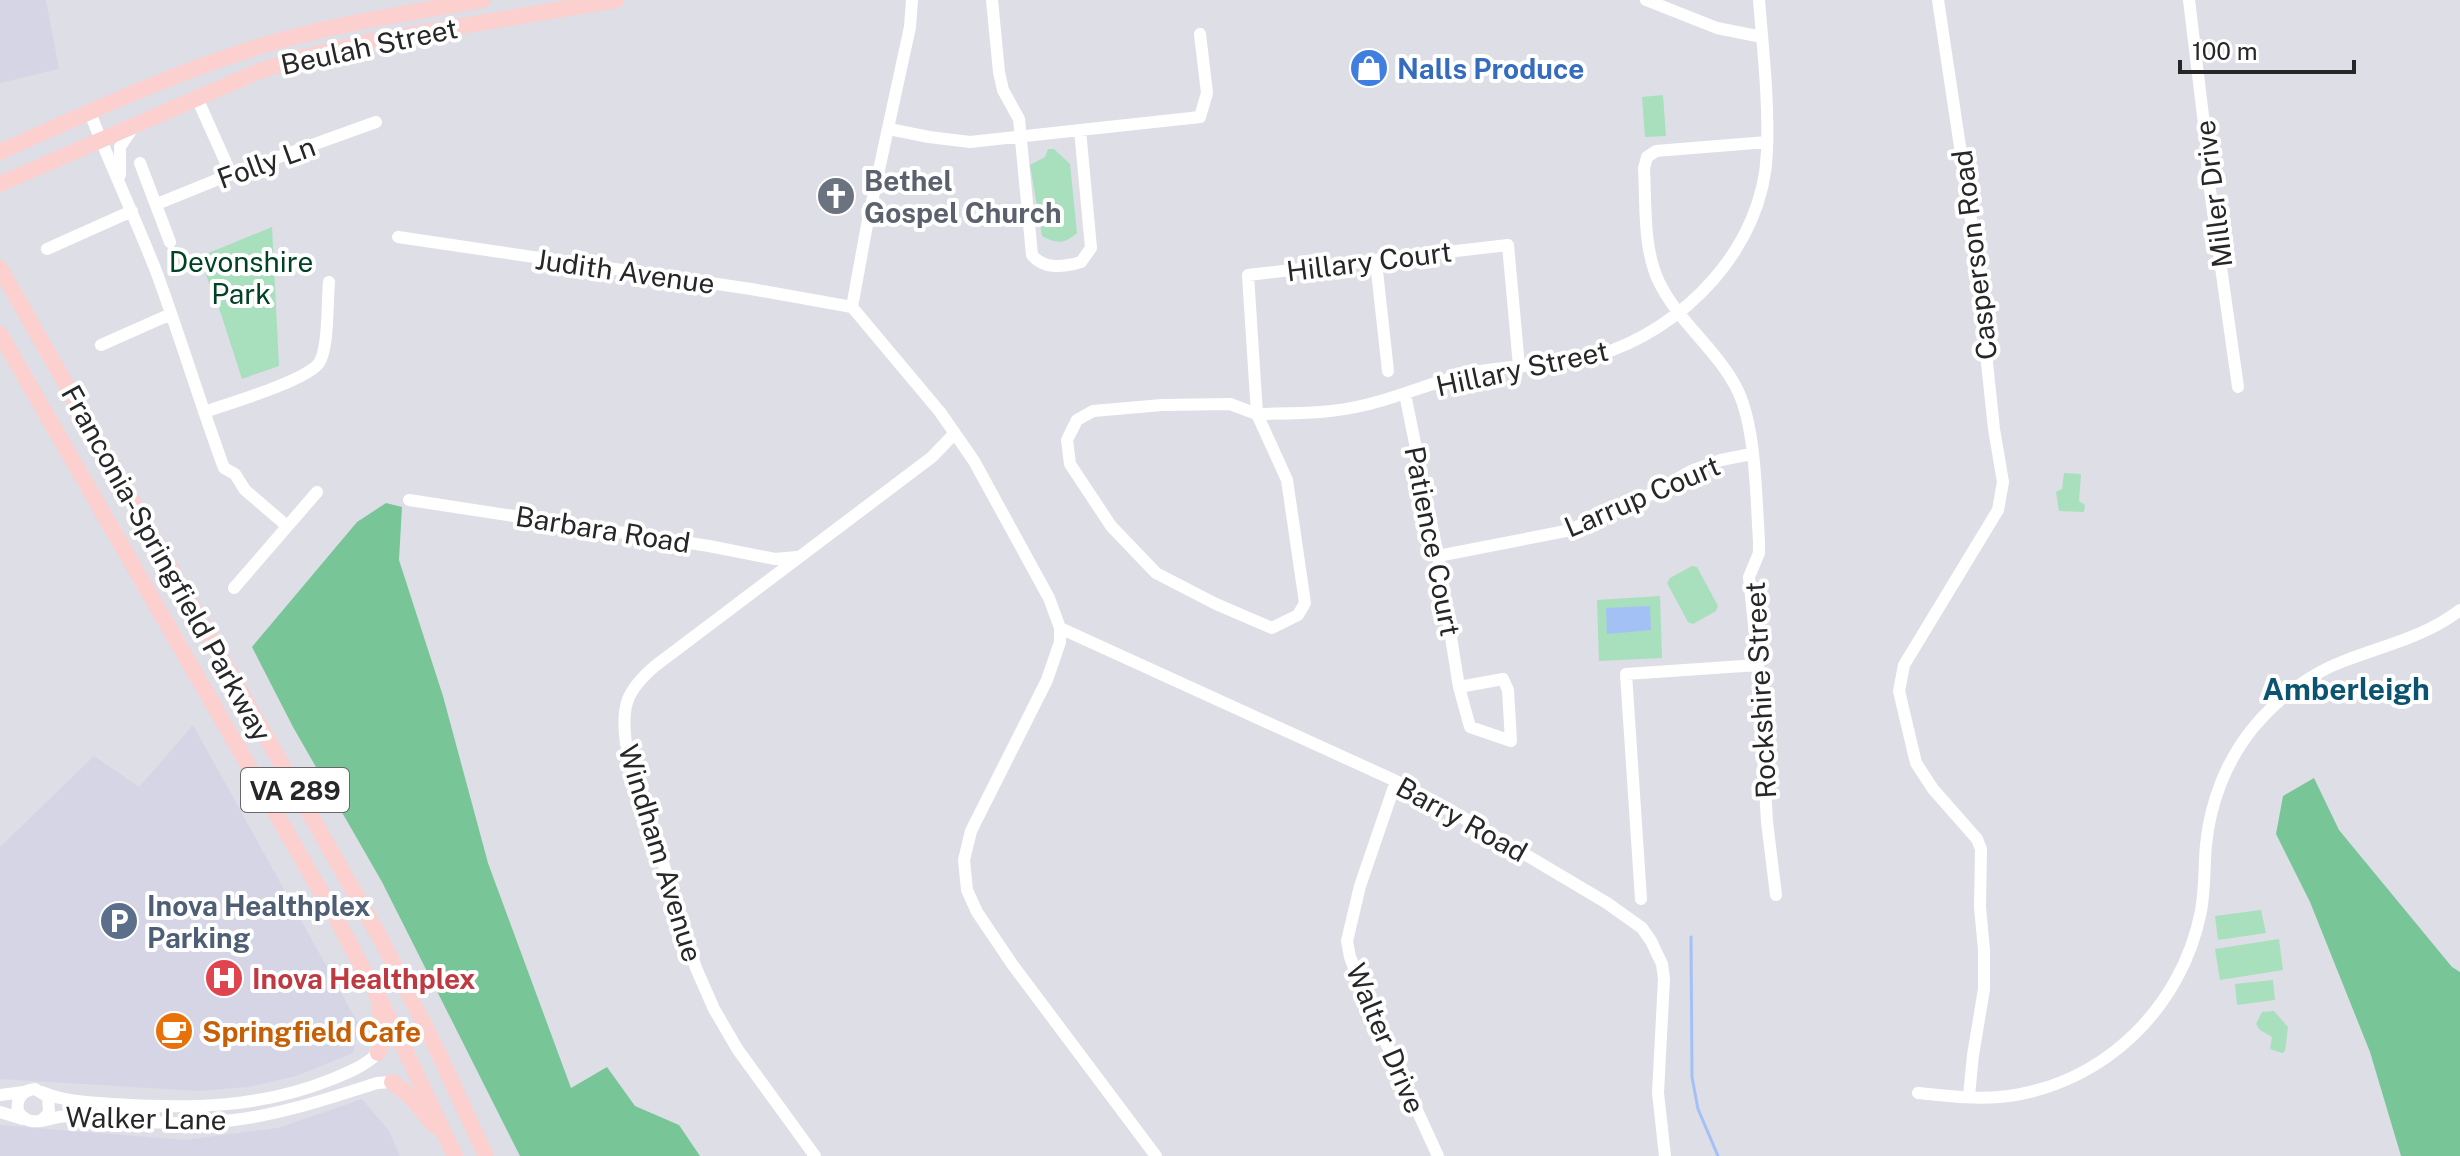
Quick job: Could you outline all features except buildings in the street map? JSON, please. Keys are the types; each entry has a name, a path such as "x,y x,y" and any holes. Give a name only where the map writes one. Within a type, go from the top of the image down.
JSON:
{"main road":[{"name":"Beulah Street","path":"4,149 196,69 283,40 348,24 483,0"},
{"name":"Beulah Street","path":"1,184 197,98 277,65 320,52 616,0"},
{"name":"Franconia-Springfield Parkway","path":"0,268 382,941 486,1156"},
{"name":"Franconia-Springfield Parkway","path":"0,334 376,990 452,1149"},
{"path":"376,990 384,1039 378,1053"},
{"path":"392,1082 408,1094 452,1149"}],"street":[{"path":"912,0 910,27 852,307 955,433 1005,513 1049,598 1060,628 1060,642 1047,680 971,831 964,860 965,882 977,912 1012,964 1156,1156"},
{"path":"992,0 1003,90 1019,119 1032,255 1037,263 1046,266 1073,264 1086,258 1091,248 1080,130"},
{"path":"1646,0 1717,28 1762,37"},
{"name":"Hillary Street","path":"1257,414 1287,480 1305,592 1305,603 1298,615 1272,628 1156,573 1111,526 1070,464 1067,440 1077,420 1093,411 1162,405 1230,404 1257,414 1329,411 1405,394 1454,377 1566,362 1616,349 1647,335 1680,313 1717,276 1740,241 1761,187 1767,142 1767,99 1759,0"},
{"name":"Casperson Road","path":"1938,0 1974,240 1994,429 2003,482 1998,510 1904,665 1898,683 1916,763 1933,789 1977,839 1981,849 1984,989 1969,1096"},
{"name":"Miller Drive","path":"2189,0 2208,176 2238,387"},
{"path":"889,129 970,142 1200,117 1207,93 1200,34"},
{"path":"197,98 231,174"},
{"path":"90,113 110,165 121,183 171,314 224,468 235,474 245,490 287,526"},
{"name":"Folly Ln","path":"157,204 376,122"},
{"path":"121,183 120,147 134,126"},
{"name":"Rockshire Street","path":"1767,142 1656,151 1647,157 1644,168 1650,255 1659,281 1680,313 1716,356 1737,390 1747,415 1759,541 1759,553 1749,577 1758,665 1767,822 1776,895"},
{"path":"140,163 170,242"},
{"path":"47,249 132,211"},
{"name":"Judith Avenue","path":"398,237 852,307"},
{"name":"Hillary Court","path":"1257,414 1248,275 1508,245 1519,366"},
{"path":"1376,262 1388,371"},
{"path":"204,412 303,376 318,364 325,341 329,282"},
{"path":"101,345 171,314"},
{"name":"Patience Court","path":"1405,394 1438,556 1459,687 1470,727 1511,741 1508,690 1503,679 1459,687"},
{"name":"Windham Avenue","path":"815,1156 738,1050 714,1009 696,968 626,744 627,698 643,676 932,457 955,433"},
{"name":"Larrup Court","path":"1438,556 1566,531 1633,504 1691,471 1721,460 1751,454"},
{"path":"234,588 317,492"},
{"name":"Barbara Road","path":"409,500 760,556 797,557"},
{"path":"1918,1093 2010,1096 2059,1083 2100,1063 2137,1033 2169,994 2190,952 2202,907 2206,844 2213,806 2229,765 2253,729 2284,696 2317,673 2412,638 2460,610"},
{"name":"Barry Road","path":"1060,628 1396,781 1607,903 1642,928 1662,964 1664,979 1658,1093 1665,1156"},
{"path":"1641,899 1626,674 1758,665"},
{"name":"Walter Drive","path":"1396,781 1364,874 1347,941 1366,999 1438,1156"},
{"name":"Walker Lane","path":"0,1095 35,1089 67,1100 146,1106 186,1108 241,1103 277,1097 325,1082 358,1068 378,1053"},
{"name":"Walker Lane","path":"0,1112 25,1120 41,1121 68,1116 175,1123 233,1121 283,1111 377,1083 392,1082"},
{"name":"Walker Lane","path":"24,1092 17,1105 20,1116 25,1120"},
{"name":"Walker Lane","path":"41,1121 50,1108 48,1097 42,1092"}],"shaded area":[{"path":"0,0 46,0 59,69 0,83"},
{"name":"Inova Healthplex Parking","path":"193,725 359,1025 353,1053 296,1076 248,1087 199,1091 0,1079 0,847 94,756 139,787"},
{"path":"362,1099 389,1131 400,1156 0,1156 0,1125 185,1140 278,1128"}],"green space":[{"path":"1663,95 1666,136 1645,137 1642,97"},
{"path":"1048,149 1054,149 1070,164 1077,233 1060,242 1042,236 1030,165 1045,157"},
{"name":"Devonshire Park","path":"272,227 279,366 242,379 199,257"},
{"path":"2064,473 2081,474 2079,501 2085,505 2084,512 2059,511 2056,492 2062,489"},
{"path":"386,503 402,507 399,560 443,696 488,863 571,1088 607,1067 635,1106 679,1125 700,1156 520,1156 382,882 293,727 252,647 357,522"},
{"path":"1692,566 1697,567 1718,606 1716,611 1693,624 1688,622 1667,583 1670,578"},
{"path":"1660,596 1662,658 1599,661 1597,600"},
{"path":"2314,778 2339,830 2452,967 2460,972 2460,1156 2401,1156 2370,1052 2310,902 2276,834 2283,796"},
{"path":"2261,910 2266,933 2218,940 2215,916"},
{"path":"2279,939 2283,970 2220,980 2215,949"},
{"path":"2273,980 2275,1000 2237,1005 2235,984"},
{"path":"2274,1011 2288,1027 2285,1051 2282,1053 2270,1049 2272,1037 2256,1024 2262,1012"}],"water":[{"path":"1650,606 1651,630 1607,634 1606,608"}],"waterway":[{"path":"1691,937 1692,1077 1698,1109 1718,1156"}],"place":[{"name":"Nalls Produce","path":"1369,68"},
{"name":"Bethel Gospel Church","path":"836,196"},
{"name":"Inova Healthplex Parking","path":"119,921"},
{"name":"Inova Healthplex","path":"224,978"},
{"name":"Springfield Cafe","path":"174,1031"}],"district":[{"name":"Amberleigh","path":"2346,689"}]}
